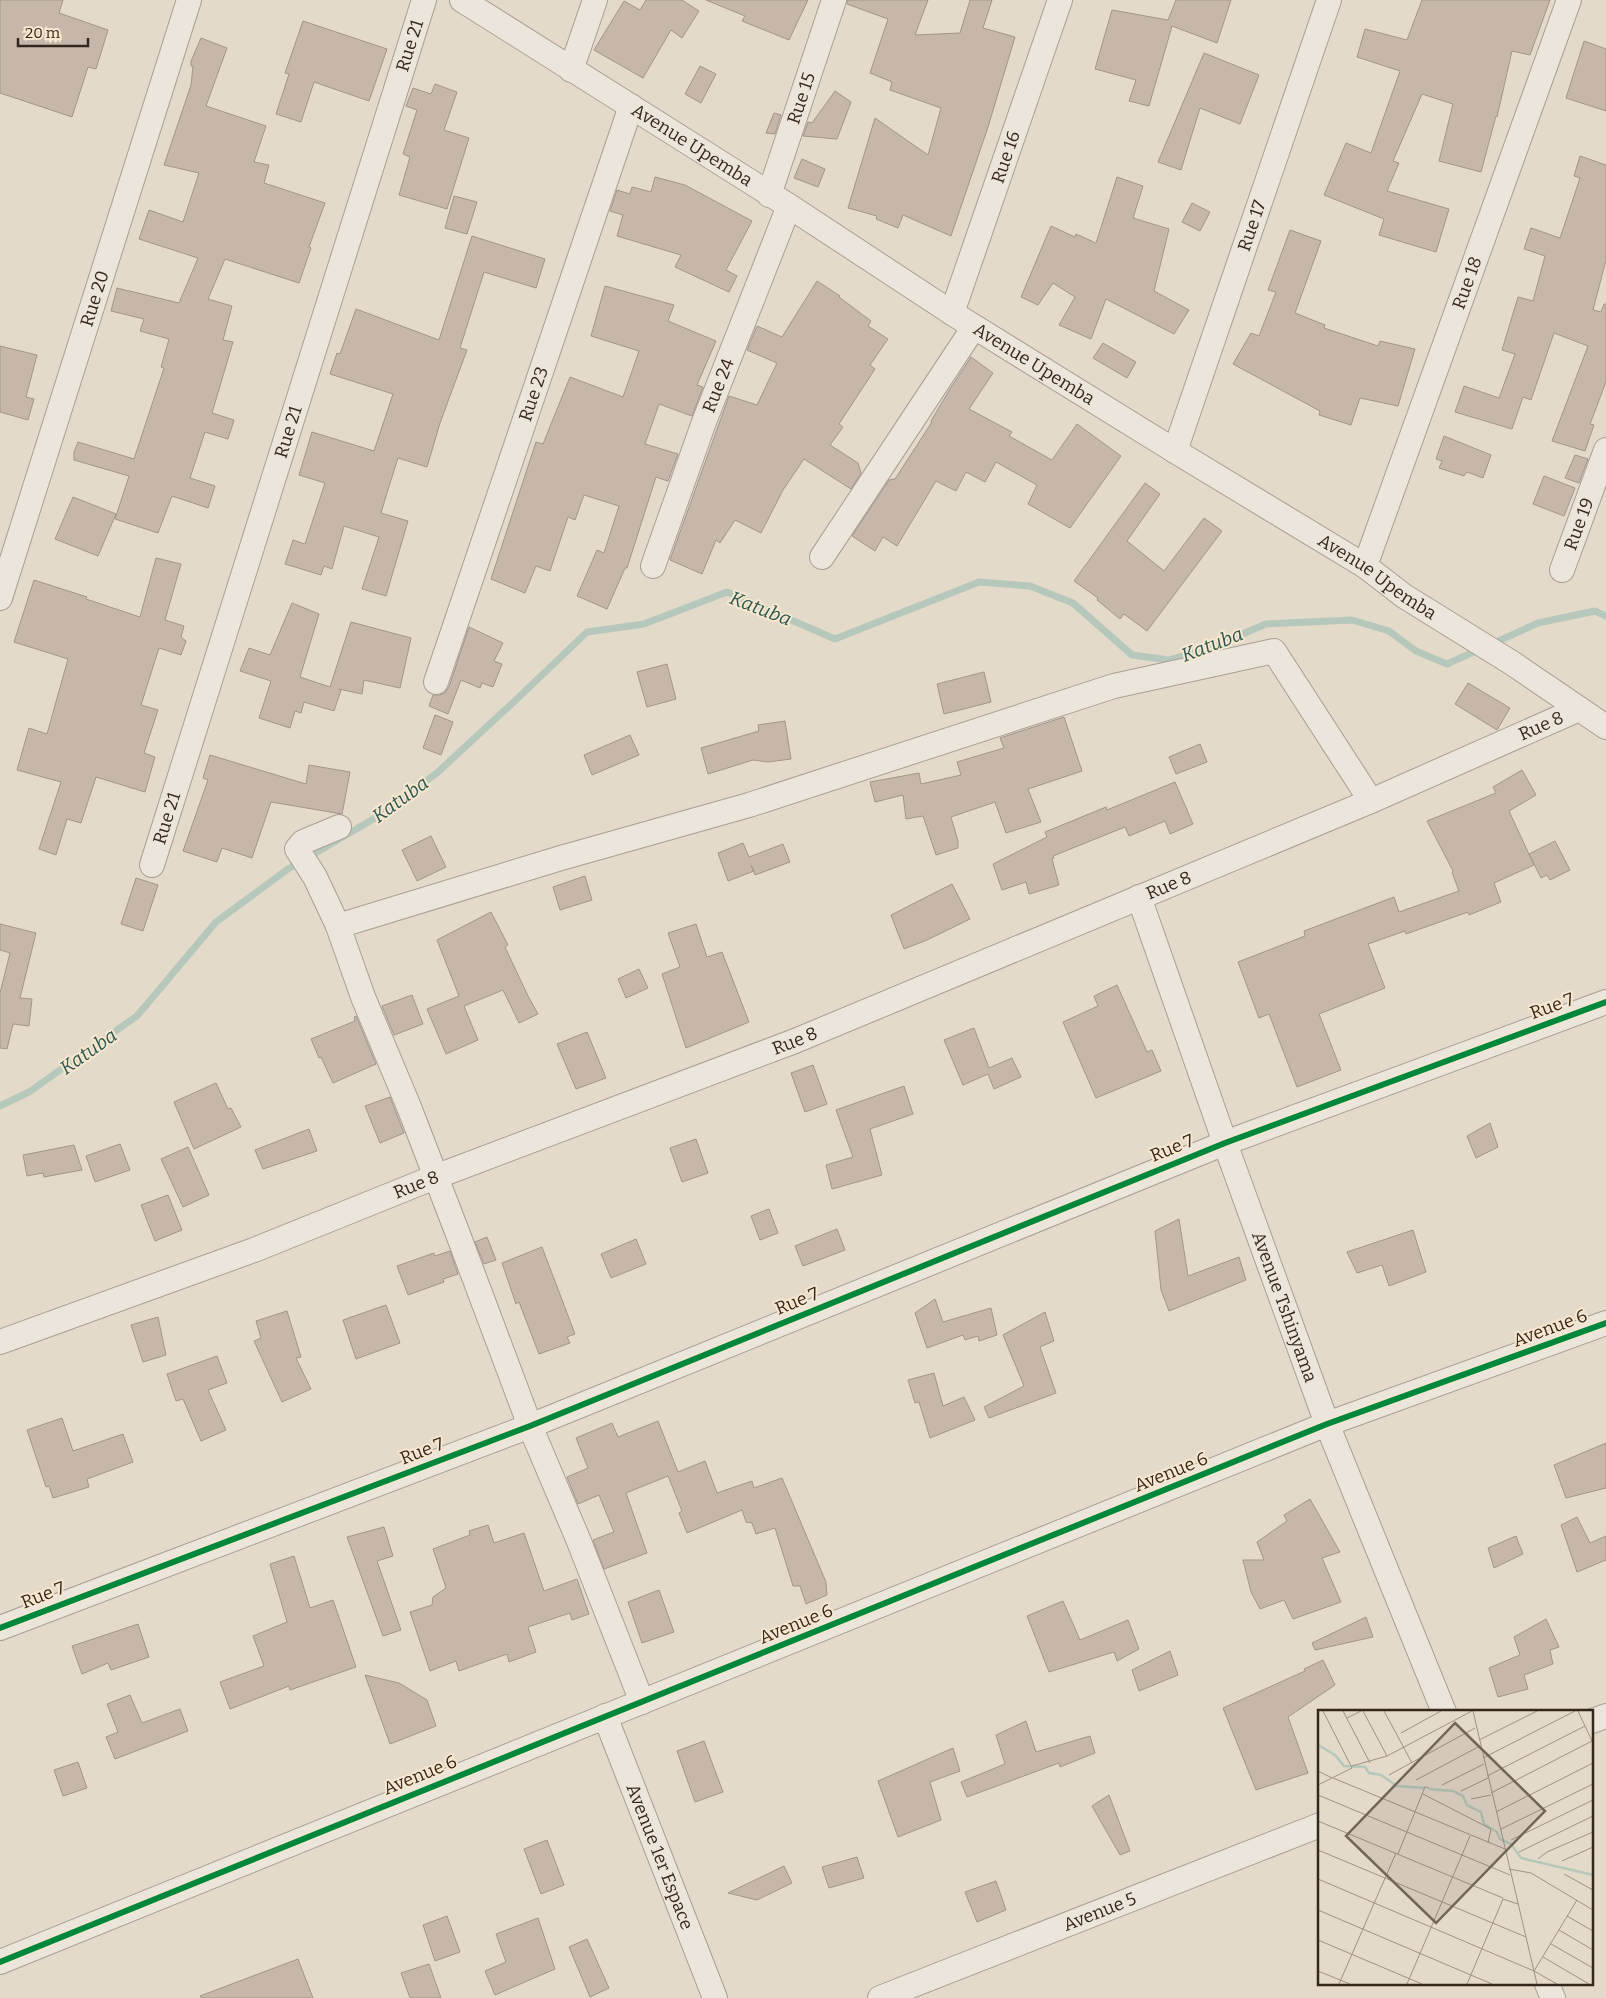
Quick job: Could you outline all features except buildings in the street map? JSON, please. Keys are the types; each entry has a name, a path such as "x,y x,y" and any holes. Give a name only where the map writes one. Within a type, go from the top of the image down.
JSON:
{"street":[{"name":"Rue 20","path":"0,598 189,0"},
{"name":"Rue 21","path":"152,865 424,0"},
{"name":"Avenue Upemba","path":"462,0 631,106 974,327 1365,566 1404,596 1512,663 1606,727"},
{"path":"572,70 595,0"},
{"name":"Rue 15","path":"779,201 834,0"},
{"name":"Rue 16","path":"952,313 1060,0"},
{"name":"Rue 17","path":"1175,451 1329,0"},
{"name":"Rue 18","path":"1365,566 1569,0"},
{"name":"Rue 23","path":"436,682 631,106"},
{"name":"Rue 24","path":"653,566 779,201"},
{"path":"822,557 974,327"},
{"name":"Rue 19","path":"1562,570 1606,450"},
{"path":"338,926 561,858 749,805 1114,686 1274,651 1370,801"},
{"name":"Rue 8","path":"0,1342 254,1250 435,1177 795,1041 1370,801 1579,709"},
{"path":"339,827 303,842 297,848 315,877 338,926 362,997 460,1238 530,1426 578,1539 642,1702"},
{"name":"Avenue Tshinyama","path":"1139,897 1225,1143 1328,1424 1443,1710"},
{"name":"Rue 7","path":"0,1628 530,1426 1225,1143 1606,1002"},
{"name":"Avenue 6","path":"0,1962 1328,1424 1606,1323"},
{"name":"Avenue 1er Espace","path":"605,1716 715,1998"},
{"path":"1594,1720 1606,1716"},
{"name":"Avenue 5","path":"880,1998 1318,1826"},
{"path":"1548,1986 1552,1998"}],"waterway":[{"name":"Katuba","path":"0,1106 29,1092 137,1016 216,922 288,869 387,811 438,772 587,632 644,624 727,592 835,639 979,582 1030,586 1073,603 1132,655 1169,660 1209,648 1266,624 1352,620 1389,631 1416,651 1447,664 1480,649"},
{"name":"Katuba","path":"1492,644 1538,623 1595,611 1606,616"}],"cycle path":[{"path":"0,1628 530,1426 1225,1143 1606,1002"},
{"path":"0,1962 1327,1424 1606,1323"}]}
